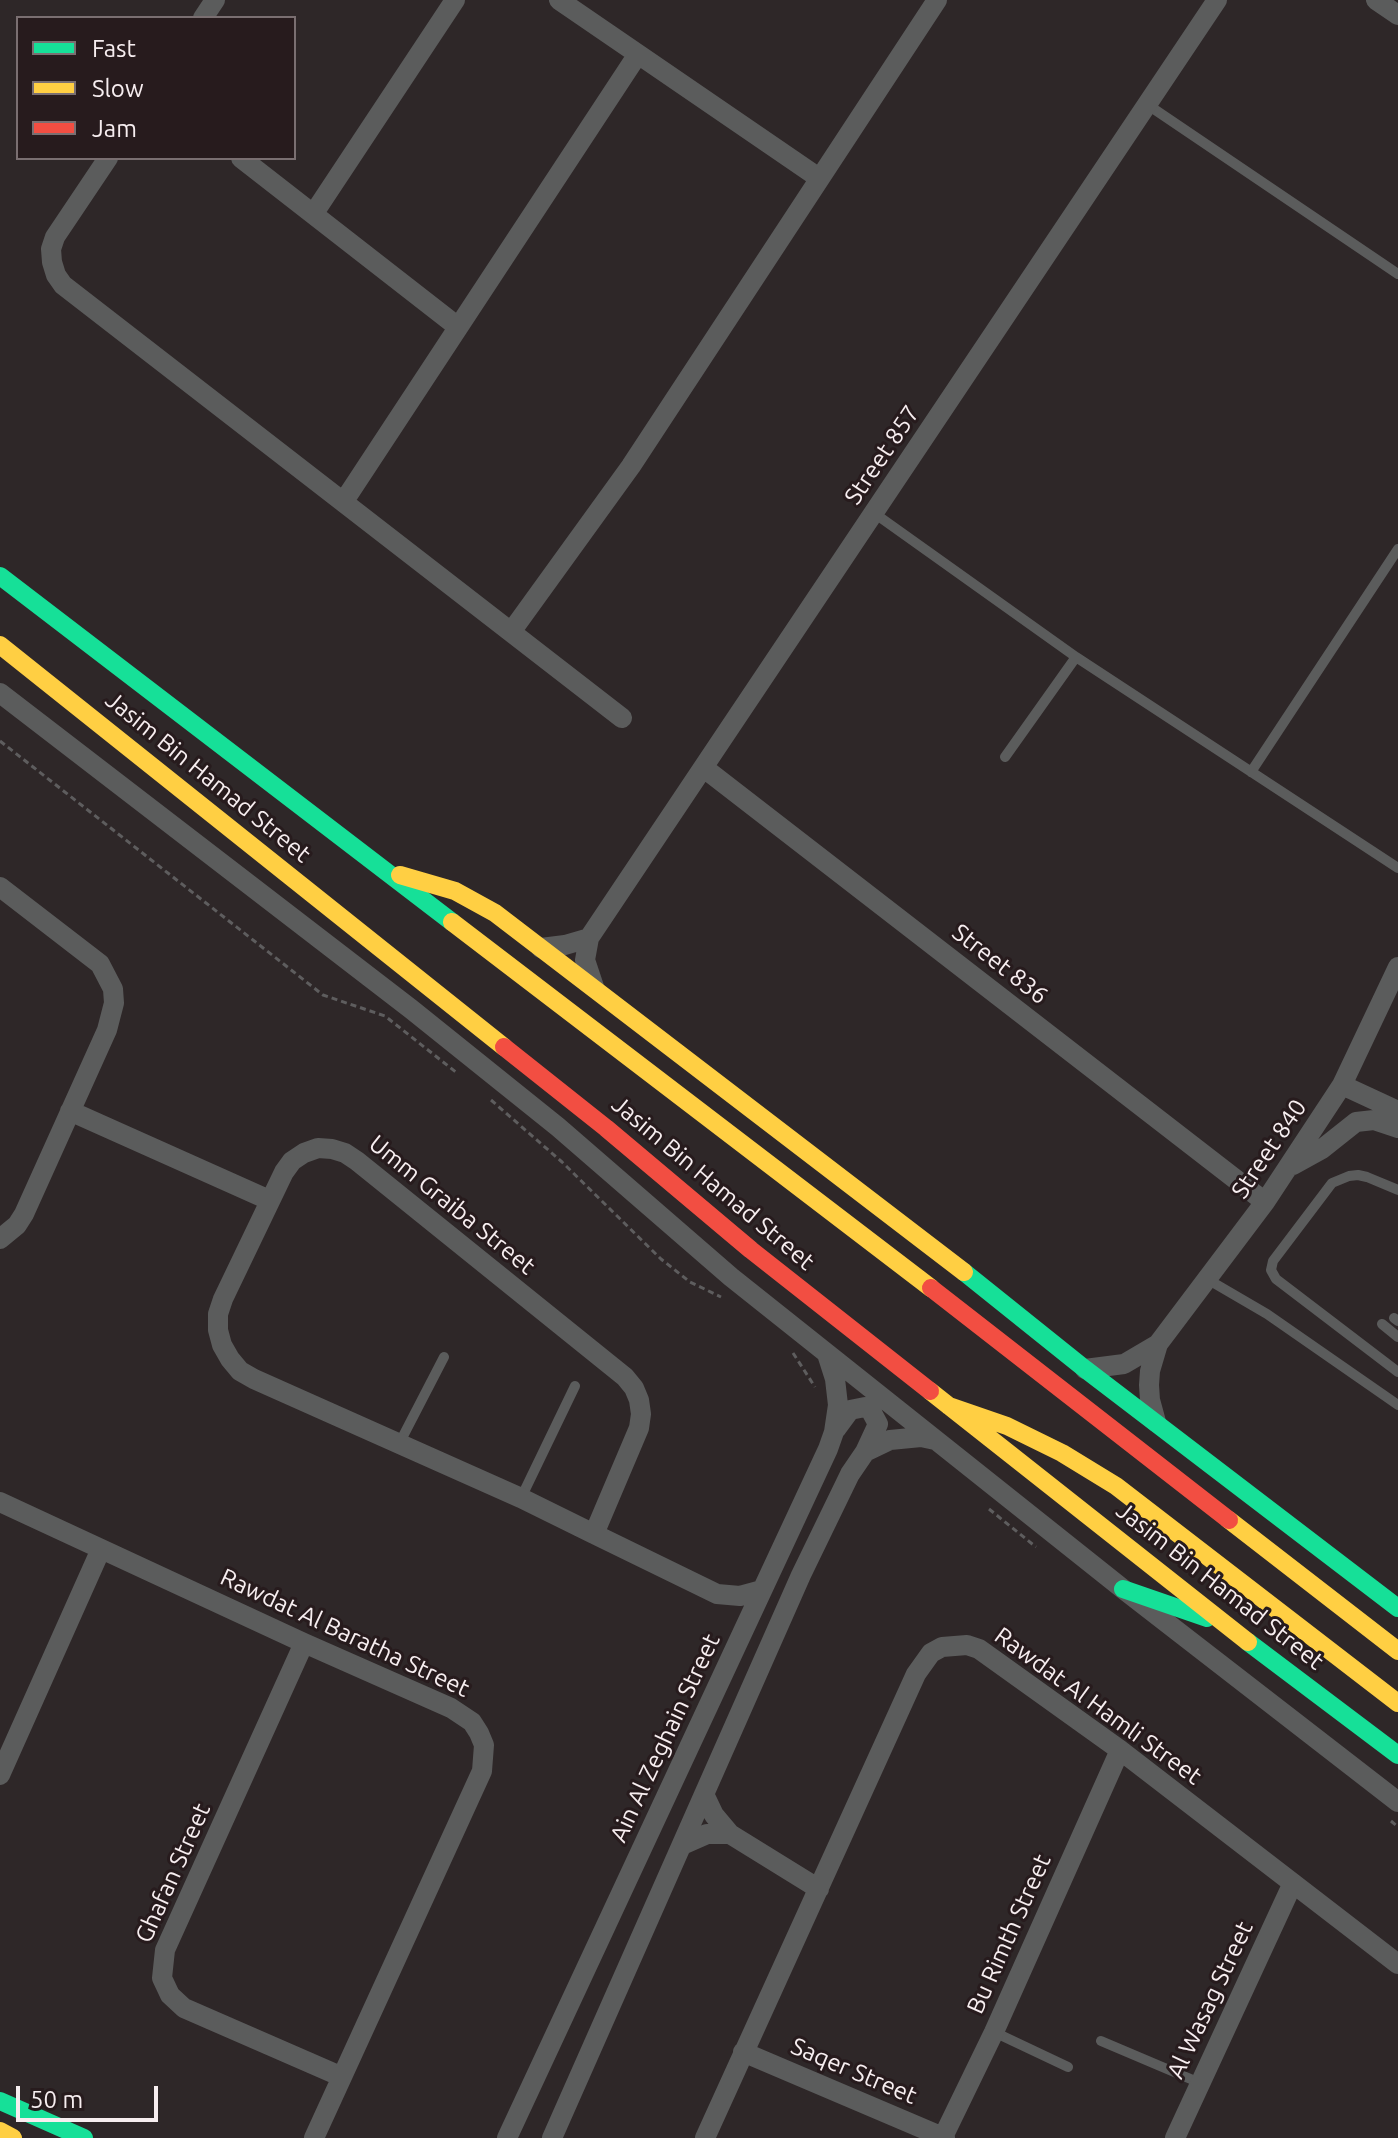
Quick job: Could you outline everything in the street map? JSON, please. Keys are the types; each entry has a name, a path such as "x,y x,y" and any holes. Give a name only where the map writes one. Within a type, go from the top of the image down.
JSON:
{"main road":[{"name":"Jasim Bin Hamad Street","path":"0,576 895,1261 1398,1651"},
{"name":"Jasim Bin Hamad Street","path":"0,645 569,1098 751,1250 1223,1623 1398,1755"},
{"name":"Jasim Bin Hamad Street","path":"390,873 455,891 495,913 1398,1608"},
{"path":"895,1261 935,1271 989,1311 1033,1327"},
{"path":"949,1406 1007,1426 1062,1453 1116,1486 1398,1703"},
{"path":"1212,1466 1241,1529"},
{"path":"1123,1589 1135,1596 1223,1623"},
{"path":"1,2104 84,2138"},
{"path":"0,2131 13,2138"}],"street":[{"path":"314,213 455,0"},
{"path":"559,0 819,178"},
{"name":"Street 857","path":"589,938 1217,0"},
{"path":"1376,0 1398,15"},
{"path":"511,632 631,466 935,1"},
{"path":"344,501 638,54"},
{"path":"107,160 55,237 51,249 56,275 63,285 622,718"},
{"path":"244,160 458,327"},
{"path":"0,693 411,1009 558,1127 731,1277 1123,1589 1398,1802"},
{"name":"Street 836","path":"704,768 1265,1202"},
{"path":"0,887 100,964 113,989 112,1017 24,1214 17,1225 0,1239"},
{"path":"541,948 589,938 585,960 597,991"},
{"name":"Street 840","path":"1156,1422 1149,1385 1158,1344 1265,1202 1342,1085 1398,967"},
{"path":"1342,1085 1398,1111"},
{"path":"70,1111 269,1200"},
{"path":"1289,1167 1322,1149 1356,1122 1374,1120 1398,1128"},
{"name":"Umm Graiba Street","path":"594,1534 639,1428 639,1400 625,1377 345,1153 318,1148 292,1161 269,1200 218,1314 222,1345 240,1371 521,1498 594,1534 717,1594 740,1596 762,1590"},
{"name":"Street 840","path":"1085,1369 1124,1364 1158,1344"},
{"name":"Ain Al Zeghain Street","path":"507,2138 834,1432 837,1392 827,1354"},
{"path":"552,2138 801,1575 878,1424 865,1407 850,1410 834,1432"},
{"path":"865,1452 890,1440 905,1437 935,1440"},
{"name":"Rawdat Al Baratha Street","path":"0,1502 462,1714 479,1733 484,1745 482,1771 314,2138"},
{"path":"0,1775 101,1549"},
{"name":"Umm Graiba Street","path":"717,1594 732,1611 743,1631"},
{"name":"Ghafan Street","path":"304,1643 165,1950 162,1978 170,1995 184,2008 340,2076"},
{"name":"Rawdat Al Hamli Street","path":"705,2138 916,1674 931,1653 942,1647 967,1645 979,1649 1120,1750 1398,1964"},
{"name":"Bu Rimth Street","path":"944,2138 1120,1750"},
{"path":"704,1794 714,1815 730,1834 819,1889"},
{"path":"682,1845 707,1834 730,1834"},
{"name":"Al Wasag Street","path":"1175,2138 1292,1885"},
{"name":"Saqer Street","path":"743,2052 944,2138"}],"lane":[{"path":"1148,105 1398,274"},
{"path":"874,513 1076,657 1398,868"},
{"path":"1251,772 1398,549"},
{"path":"1005,757 1076,657"},
{"path":"1398,1190 1358,1175 1332,1183 1273,1261 1271,1270 1276,1279 1398,1372"},
{"path":"1207,1279 1267,1314 1398,1405"},
{"path":"1382,1324 1398,1337"},
{"path":"399,1444 444,1357"},
{"path":"521,1498 575,1386"},
{"path":"994,2032 1068,2067"},
{"path":"1101,2041 1200,2083"}],"path":[{"path":"0,741 323,995 385,1016 464,1079"},
{"path":"486,1096 582,1181 661,1259 690,1282 732,1304"},
{"path":"792,1352 816,1388"}],"traffic: fast":[{"path":"0,576 452,922"},
{"path":"964,1272 1085,1369 1398,1608"},
{"path":"1123,1589 1207,1618"},
{"path":"1248,1642 1398,1755"},
{"path":"0,2101 84,2138"}],"traffic: slow":[{"path":"0,645 504,1047"},
{"path":"400,875 455,891 495,913 964,1272"},
{"path":"452,922 931,1288"},
{"path":"930,1391 1248,1642"},
{"path":"949,1406 1007,1426 1062,1453 1116,1486 1398,1703"},
{"path":"1229,1520 1398,1651"},
{"path":"0,2131 13,2138"}],"traffic: jam":[{"path":"504,1047 751,1250 930,1391"},
{"path":"931,1288 1229,1520"}]}
